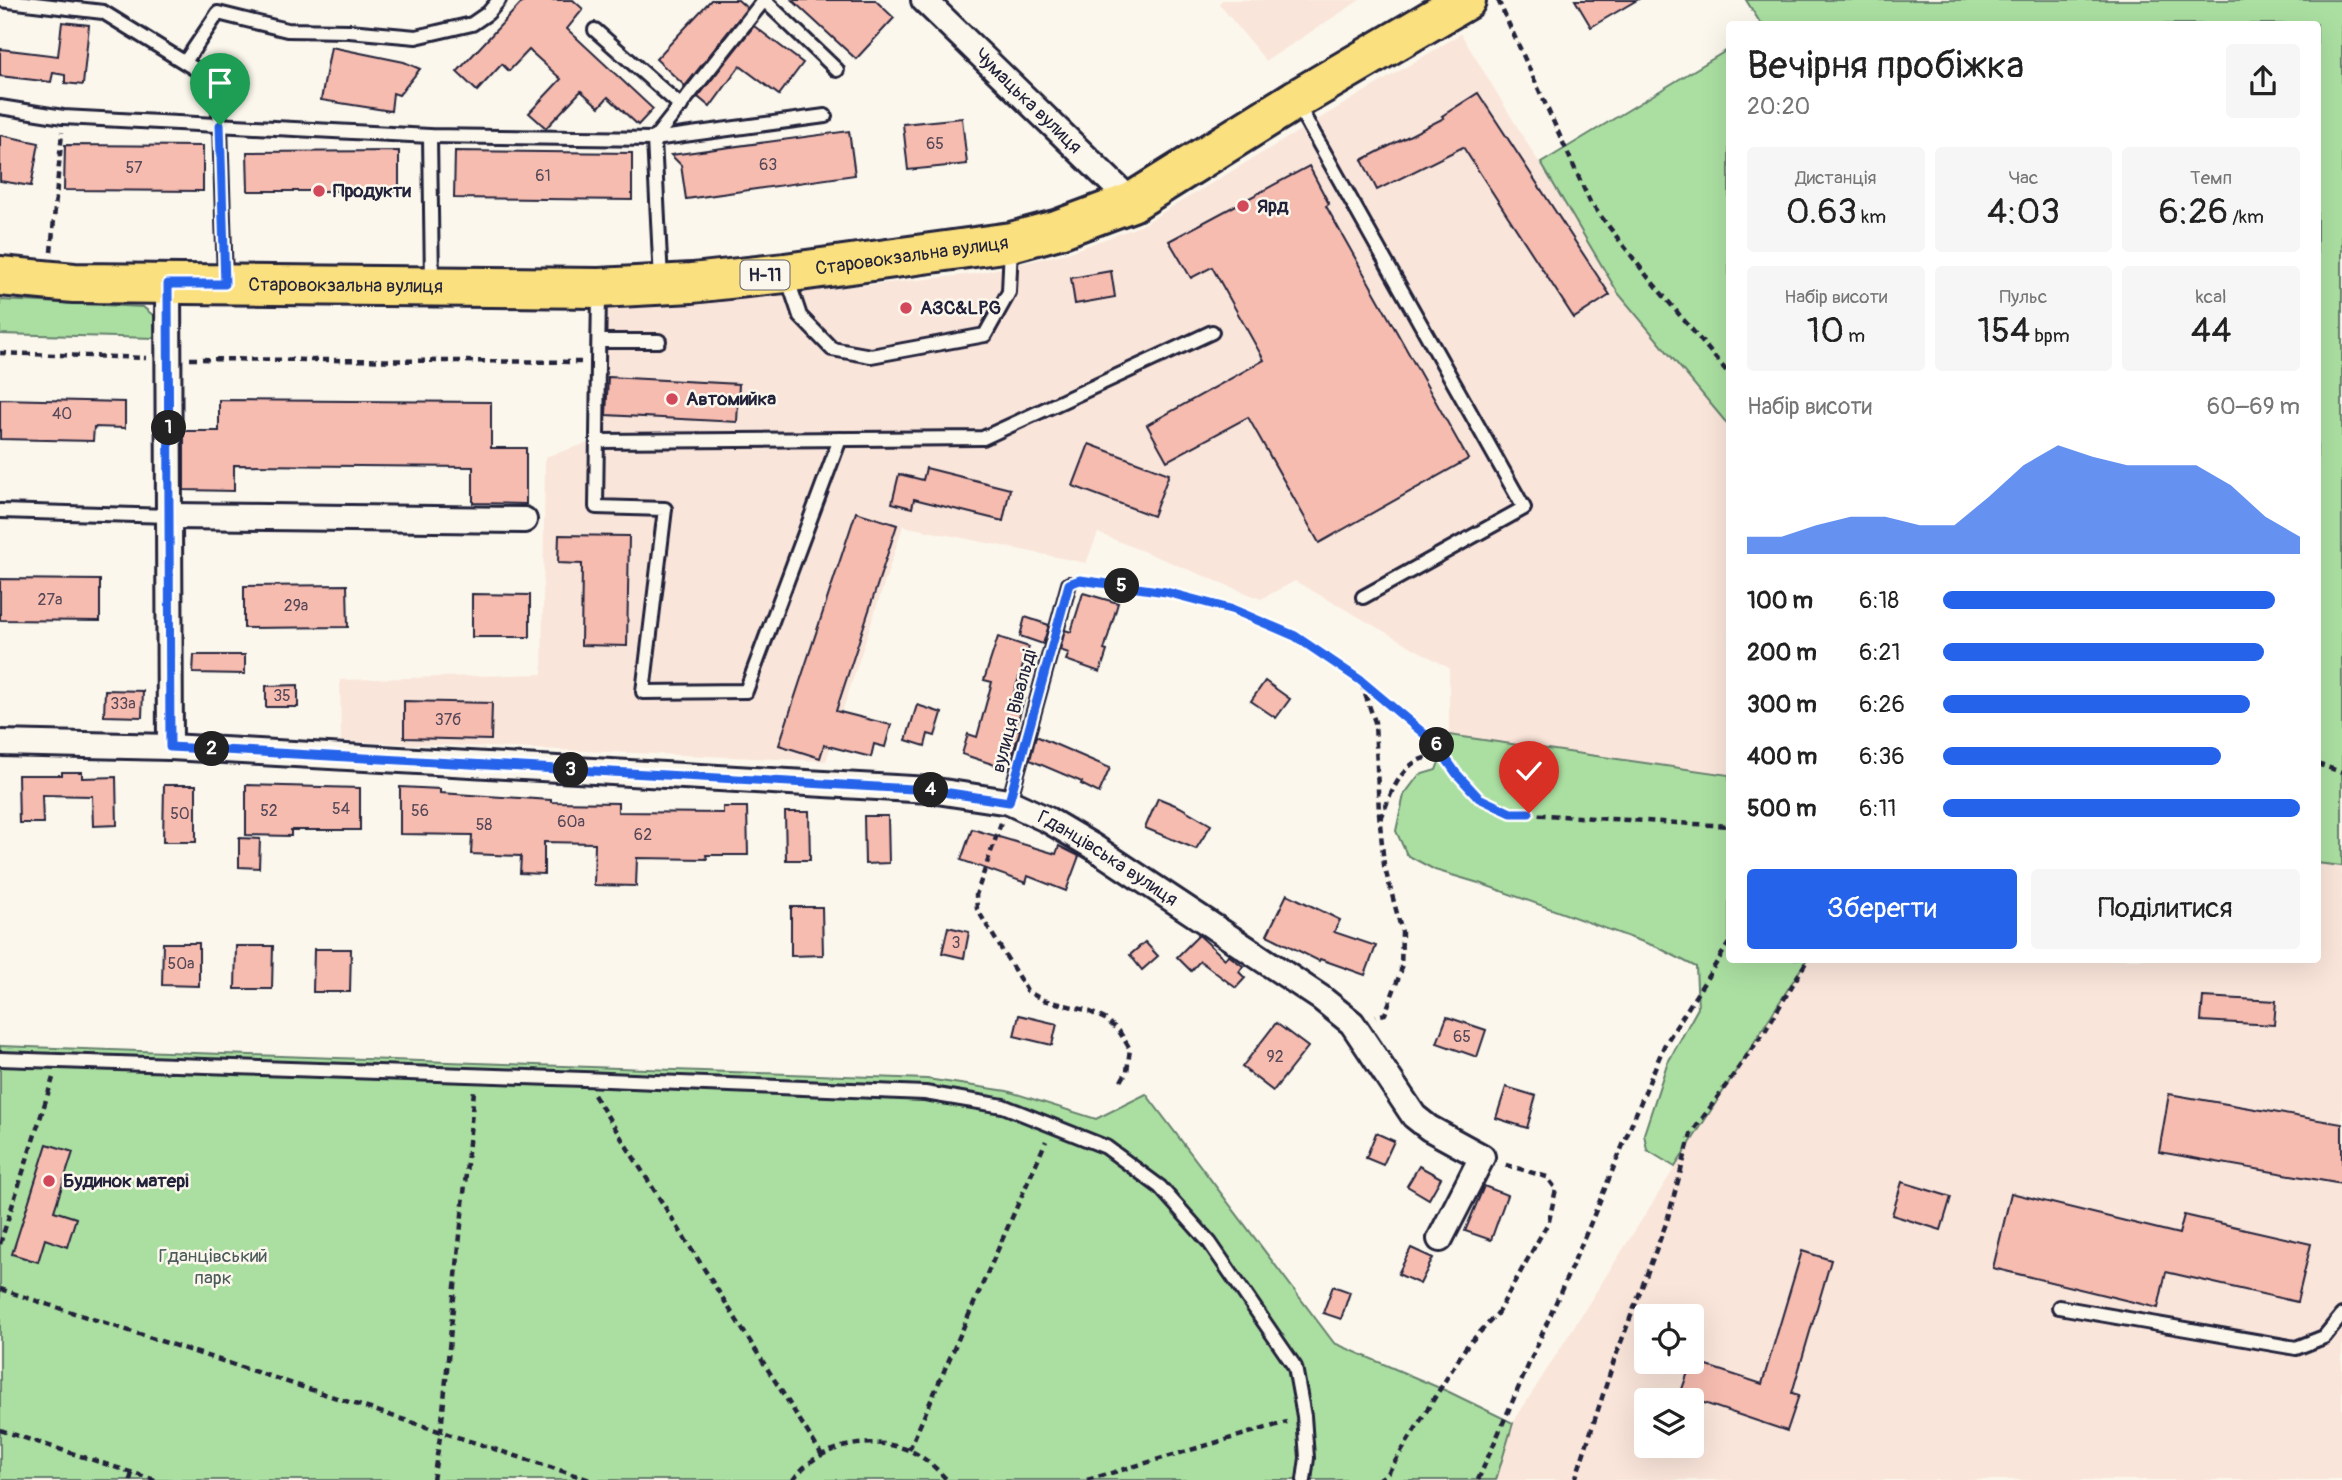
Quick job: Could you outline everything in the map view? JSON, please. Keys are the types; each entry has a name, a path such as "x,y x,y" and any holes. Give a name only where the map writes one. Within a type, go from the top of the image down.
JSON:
{"main road":[{"name":"Старовокзальна вулиця","path":"0,276 74,283 599,288 785,273 1011,242 1059,229 1132,202 1295,100 1466,0"}],"street":[{"name":"Чумацька вулиця","path":"923,0 1132,202"},
{"path":"168,284 170,747"},
{"path":"170,516 524,520"},
{"name":"Гданцівська вулиця","path":"0,743 170,747 930,790 1009,802 1092,845 1321,998 1352,1023 1414,1116 1429,1128 1482,1157"},
{"path":"1440,1240 1482,1157"}],"lane":[{"path":"0,0 103,12 210,78 219,111 225,284"},
{"path":"185,62 218,13 287,30 349,31 416,37 472,24 488,13 499,0"},
{"path":"661,285 654,139 764,0 837,70"},
{"path":"594,30 681,106"},
{"path":"1295,100 1524,508 1363,597"},
{"path":"0,107 63,117 430,136 654,139 825,116"},
{"path":"430,136 432,286"},
{"path":"785,273 800,316 832,349 871,356 985,335 1009,292 1011,242"},
{"path":"599,288 596,508 665,509 643,692 746,691 840,439"},
{"path":"597,441 984,438 1212,332"},
{"path":"599,341 659,341"},
{"path":"0,511 170,516"},
{"name":"вулиця Вівальді","path":"1009,802 1069,584"},
{"path":"0,1059 925,1093 1003,1106 1106,1147 1160,1187 1210,1243 1294,1367 1304,1416 1307,1458 1304,1480"},
{"path":"2059,1307 2296,1348 2324,1337 2342,1315"}],"path":[{"path":"1498,0 1590,202 1647,276 1726,370"},
{"path":"49,281 63,117"},
{"path":"0,353 169,359 598,362"},
{"path":"1069,584 1080,580 1166,592 1234,610 1295,636 1360,680 1435,743 1467,787 1479,798 1511,813 1726,826"},
{"path":"1352,1023 1385,1014 1401,971 1402,932 1384,865 1375,722 1360,680"},
{"path":"1380,821 1394,788 1410,766 1425,758 1448,759"},
{"path":"2321,765 2342,772"},
{"name":"вулиця Вівальді","path":"1009,802 976,895 976,909 1027,991 1044,1000 1097,1015 1119,1031 1130,1049 1127,1071 1120,1083"},
{"path":"1478,1480 1589,1227 1664,1046 1726,948"},
{"path":"1575,1480 1615,1359 1667,1221 1692,1134 1765,1031 1806,963"},
{"path":"0,1244 58,1062"},
{"path":"433,1480 441,1431 476,1075"},
{"path":"604,1090 590,1089 822,1455"},
{"path":"474,1096 481,1091"},
{"path":"909,1450 1053,1125"},
{"path":"1378,1480 1388,1473 1466,1347 1497,1314 1549,1221 1556,1189 1547,1177 1482,1157"},
{"path":"0,1289 590,1480"},
{"path":"1087,1480 1304,1416"},
{"path":"0,1430 155,1480"},
{"path":"793,1480 822,1455 850,1445 880,1443 909,1450 934,1466 947,1480"},
{"path":"130,1480 132,1473"}],"shaded area":[{"path":"1222,0 1360,0 1266,61 1219,4"},
{"path":"1461,34 1618,293 1726,422 1726,775 1449,735 1449,668 1295,581 1261,599 1098,533 1086,563 903,526 826,761 341,741 340,680 542,674 545,457 588,443 590,305 686,304 974,274 1067,253 1140,226"},
{"path":"2321,863 2342,866 2342,1480 1496,1480 1513,1423 1804,963 2321,963"}],"green space":[{"path":"1746,0 2342,0 2342,866 2321,863 2321,21 1759,21"},
{"path":"1726,51 1726,422 1618,293 1541,163"},
{"path":"0,300 143,307 154,316 155,338 0,334"},
{"path":"1449,735 1726,775 1726,963 1804,963 1675,1167 1647,1150 1644,1134 1667,1064 1698,1008 1696,967 1657,947 1482,884 1435,870 1407,855 1396,831 1404,795 1419,775 1436,770"},
{"name":"Гданцівський парк","path":"0,1046 927,1079 1007,1091 1096,1119 1146,1094 1334,1343 1449,1392 1513,1423 1496,1480 0,1480"}],"building":[{"path":"524,0 573,0 583,9 567,29 653,109 638,125 608,97 599,107 581,91 546,128 529,113 561,79 529,50 509,71 502,64 477,91 457,72"},
{"path":"711,0 738,0 747,8 685,86 656,59"},
{"path":"792,0 875,0 894,18 856,59"},
{"path":"1575,0 1637,0 1591,27"},
{"path":"62,22 89,25 83,85 65,83 65,75 53,73 51,82 0,76 0,49 58,56"},
{"path":"754,26 803,63 779,95 740,66 710,107 698,97"},
{"path":"331,47 404,62 420,69 399,95 393,93 391,111 321,100"},
{"path":"1478,93 1610,295 1574,318 1463,147 1377,190 1362,160 1444,118 1442,116"},
{"path":"962,118 967,164 908,170 903,124"},
{"path":"849,131 855,175 686,199 681,165 671,155"},
{"path":"0,135 39,143 31,186 0,181"},
{"path":"65,145 203,146 203,191 64,190"},
{"path":"399,151 399,191 248,191 247,152"},
{"path":"455,151 632,153 632,200 454,198"},
{"path":"1309,166 1329,204 1326,206 1468,459 1319,543 1248,417 1167,461 1147,425 1264,360 1212,267 1191,278 1169,241"},
{"path":"1111,271 1115,297 1075,304 1071,278"},
{"name":"Автомийка","path":"608,377 739,384 737,422 606,415"},
{"path":"0,399 125,402 125,428 94,427 93,441 0,439"},
{"path":"219,400 491,402 491,448 526,448 526,504 473,503 473,467 234,465 234,491 184,490 184,431 219,431"},
{"path":"1089,444 1169,474 1153,516 1073,486"},
{"path":"926,468 1010,489 1003,521 914,499 912,508 892,503 899,474 923,480"},
{"path":"856,512 897,525 836,711 891,725 885,747 874,744 871,757 824,745 820,758 779,745"},
{"path":"559,535 629,536 627,646 581,645 582,564 558,563"},
{"path":"0,579 100,580 100,621 0,620"},
{"path":"347,585 348,627 244,628 244,586"},
{"path":"1083,593 1118,603 1100,672 1066,660 1069,653 1060,650 1065,630 1071,632"},
{"path":"472,594 530,595 530,637 472,637"},
{"path":"1025,617 1049,625 1043,644 1020,636"},
{"path":"998,637 1029,647 1013,696 1024,699 1016,728 1020,730 1013,753 1008,751 1004,768 962,754 968,734 977,737 992,682 984,680"},
{"path":"194,655 245,655 245,674 193,673"},
{"path":"1265,681 1290,699 1276,718 1251,701"},
{"path":"298,685 298,707 266,707 266,686"},
{"path":"105,690 143,691 142,717 104,716"},
{"path":"404,701 492,703 491,740 404,738"},
{"path":"917,705 942,713 935,736 928,734 925,746 906,740"},
{"path":"1036,736 1110,768 1099,793 1081,784 1082,782 1030,760"},
{"path":"62,772 82,772 82,778 116,777 117,825 93,826 92,796 42,795 43,823 19,823 18,775 62,775"},
{"path":"164,785 196,785 196,842 163,842"},
{"path":"246,785 360,788 360,830 291,830 291,836 246,835"},
{"path":"400,787 551,802 618,803 618,812 723,813 723,807 747,807 748,855 706,855 707,859 637,858 636,886 594,885 595,843 544,842 544,874 520,873 521,856 471,854 472,835 400,834"},
{"path":"1158,798 1211,825 1196,849 1145,828"},
{"path":"785,812 809,812 810,860 786,860"},
{"path":"864,816 888,816 889,863 865,864"},
{"path":"972,829 1056,854 1059,846 1079,856 1066,891 1028,876 1026,883 961,860"},
{"path":"239,838 260,839 259,868 239,867"},
{"path":"1287,894 1340,920 1334,932 1376,946 1365,975 1320,959 1319,961 1267,935"},
{"path":"791,907 822,907 823,955 791,956"},
{"path":"948,927 969,932 964,958 942,953"},
{"path":"1199,935 1225,959 1228,955 1243,966 1239,972 1245,978 1236,988 1200,961 1191,971 1177,957"},
{"path":"1145,942 1158,956 1142,970 1130,955"},
{"path":"163,943 199,943 199,986 162,985"},
{"path":"236,946 273,946 272,989 235,989"},
{"path":"314,949 351,949 350,992 313,992"},
{"path":"2203,997 2276,1001 2274,1025 2201,1021"},
{"path":"1019,1015 1057,1024 1052,1045 1014,1036"},
{"path":"1447,1017 1486,1030 1477,1057 1437,1043"},
{"path":"1276,1023 1308,1047 1273,1091 1242,1067"},
{"path":"1506,1087 1536,1096 1527,1128 1496,1118"},
{"path":"2169,1094 2342,1124 2342,1184 2159,1152"},
{"path":"1376,1133 1394,1141 1383,1165 1366,1158"},
{"name":"Будинок матері","path":"47,1144 73,1152 54,1211 76,1218 67,1247 45,1239 38,1262 12,1254"},
{"path":"1419,1166 1441,1178 1429,1199 1407,1186"},
{"path":"1902,1182 1951,1197 1941,1230 1892,1215"},
{"path":"1484,1186 1507,1195 1491,1240 1465,1231"},
{"path":"2011,1193 2179,1234 2184,1215 2311,1244 2297,1302 2166,1272 2158,1308 1993,1268"},
{"path":"1411,1248 1433,1258 1420,1284 1398,1274"},
{"path":"1802,1251 1831,1260 1792,1393 1799,1395 1787,1431 1704,1403 1704,1388 1682,1388 1687,1374 1704,1374 1704,1365 1762,1384"},
{"path":"1333,1286 1350,1292 1341,1319 1323,1313"}],"place":[{"name":"Продукти","path":"319,191"},
{"name":"Ярд","path":"1243,206"},
{"name":"АЗС&LPG","path":"906,308"},
{"name":"Автомийка","path":"672,399"},
{"name":"Будинок матері","path":"49,1181"}],"route":[{"path":"220,125 225,284 168,284 170,747 930,790 1009,802 1069,584 1080,580 1166,592 1234,610 1295,636 1360,680 1435,743 1467,787 1479,798 1511,813 1529,813"}]}
